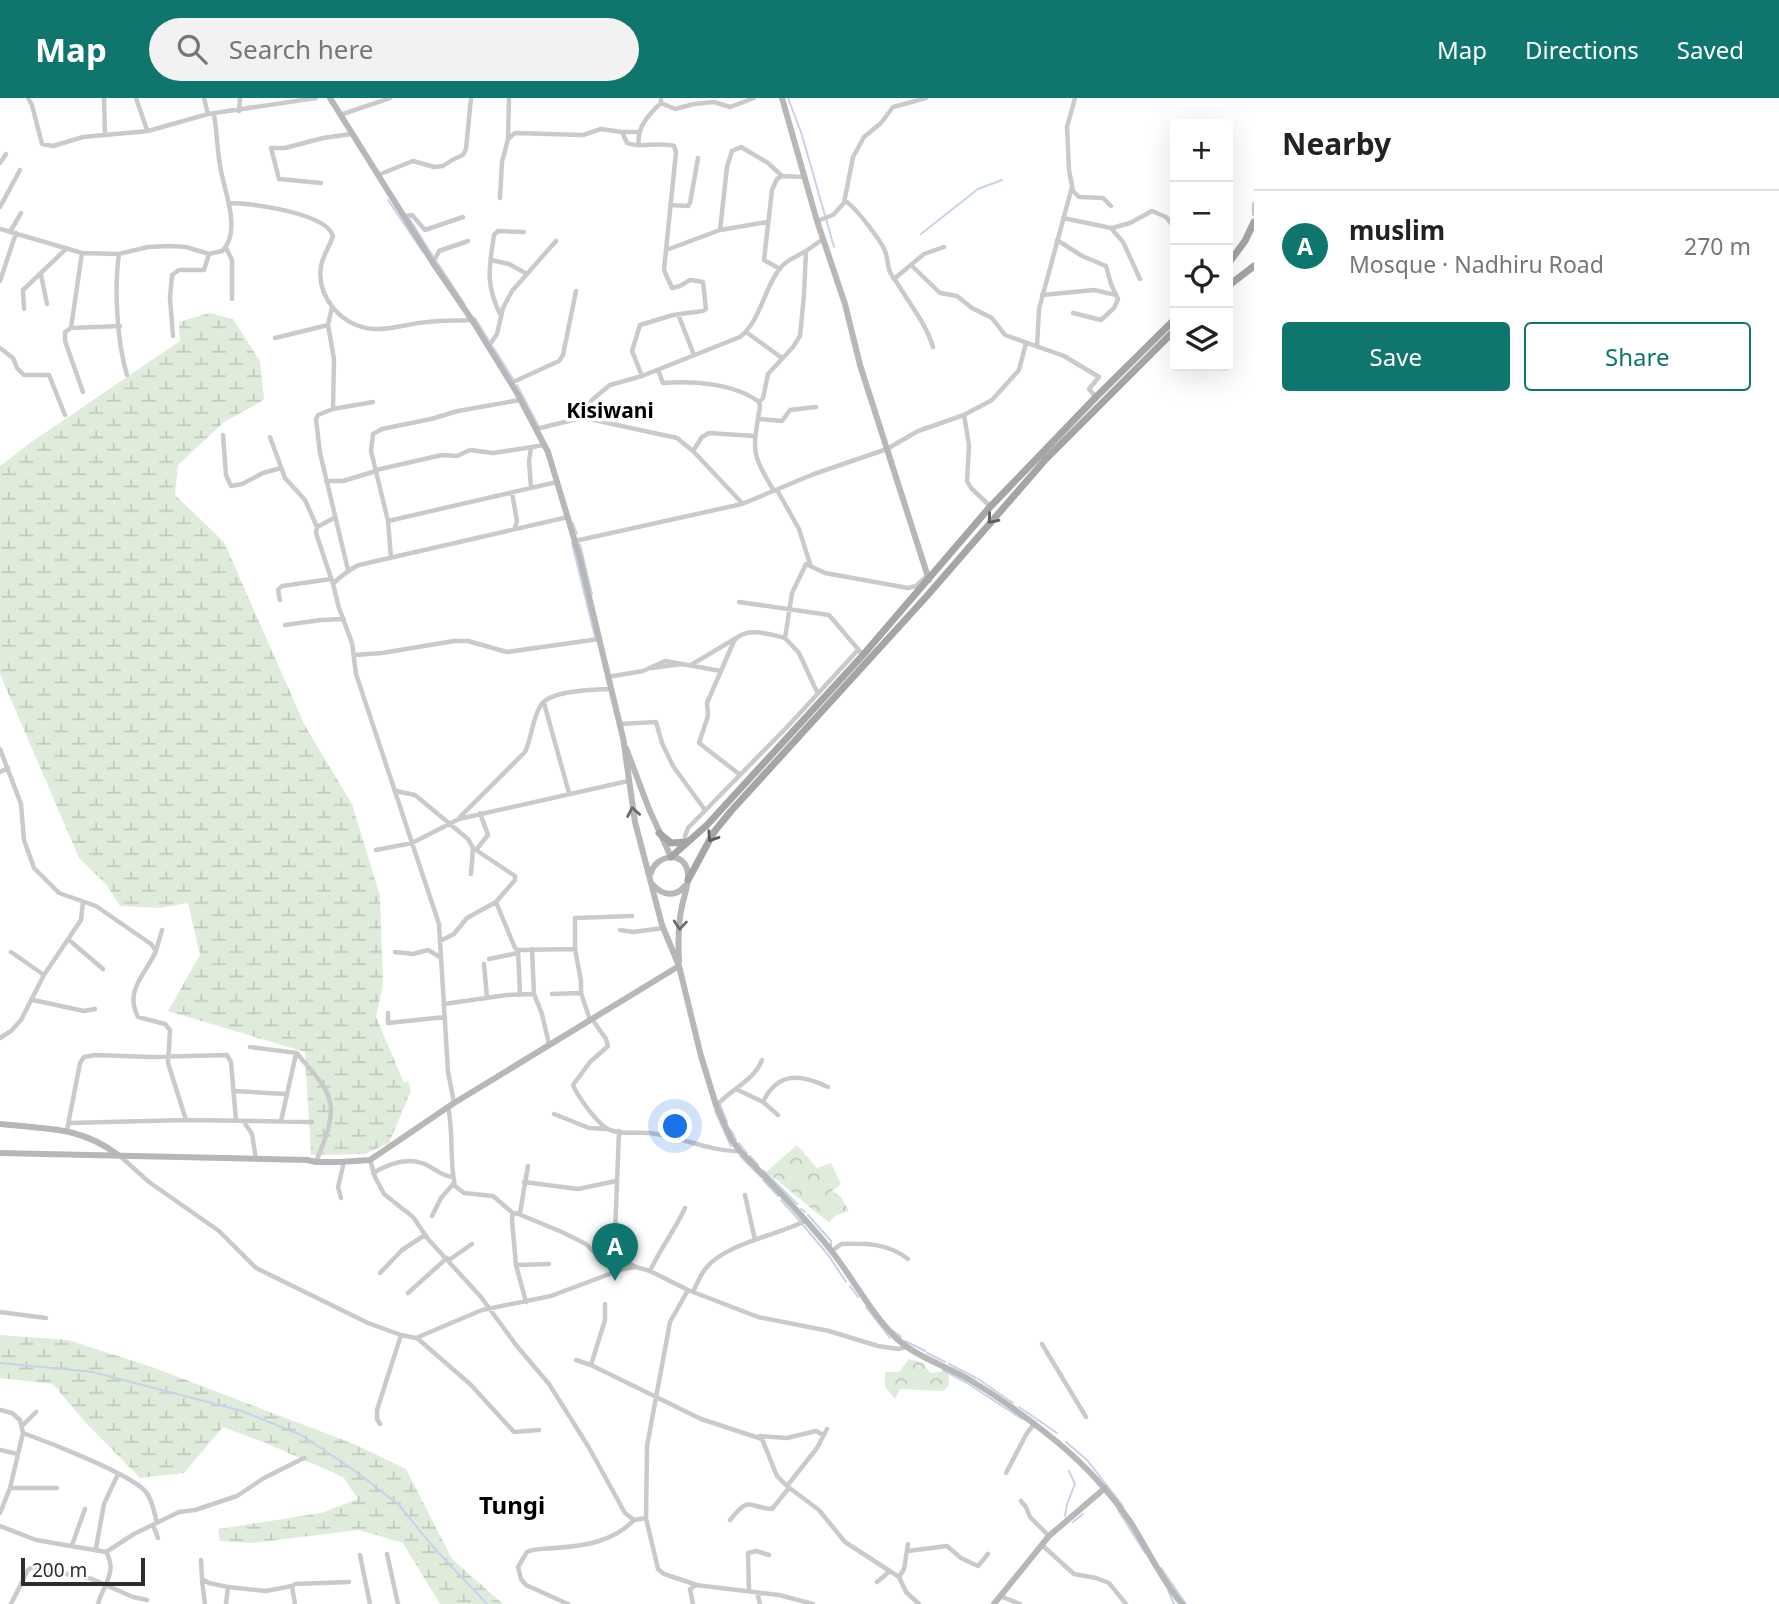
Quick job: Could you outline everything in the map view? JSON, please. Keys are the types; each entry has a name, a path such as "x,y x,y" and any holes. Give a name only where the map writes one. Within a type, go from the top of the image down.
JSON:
{"main road":[{"path":"330,98 511,383 544,445 575,541 623,737 635,822 663,928 679,966 716,1105 731,1139 806,1220 871,1308 906,1347 968,1379 1034,1424 1056,1441 1105,1488 1182,1604"},
{"path":"782,98 817,221 928,578"},
{"path":"1233,257 1254,222"},
{"path":"1233,282 1254,266"},
{"path":"1233,279 1240,277"},
{"path":"1170,324 990,507 696,835 671,857 657,861 653,866 652,881 661,892 667,894 680,891 714,832 731,811 926,597 1045,460 1170,335"},
{"path":"623,737 659,833 671,857 684,863 687,869 681,909 679,966"},
{"path":"659,833 671,843 686,842 696,835"},
{"path":"0,1153 256,1158 316,1162 370,1160 451,1105 679,966"},
{"path":"0,1124 69,1126 103,1143 120,1156"},
{"path":"224,1158 240,1161 307,1160"},
{"path":"994,1604 1049,1536 1105,1488"}],"street":[{"path":"28,98 42,144 63,145 105,134 148,131 211,114 316,98"},
{"path":"104,98 105,134"},
{"path":"136,98 148,131"},
{"path":"204,98 211,114 223,186 230,203 231,223 226,248 232,260 232,299"},
{"path":"239,111 240,98"},
{"path":"340,116 390,98"},
{"path":"378,175 413,162 434,167 443,166 464,155 471,98"},
{"path":"500,198 502,162 508,139 509,98"},
{"path":"639,145 640,132 651,111 661,100 675,109 701,100 730,107 754,98"},
{"path":"817,221 833,215 845,201 853,157 864,137 893,107 926,98"},
{"path":"1075,98 1067,127 1072,187 1075,195 1103,198 1111,206"},
{"path":"508,139 518,133 583,135 601,129 640,132"},
{"path":"622,132 629,144 674,146 676,152 664,263 669,285 675,288 690,280 698,280 705,285 705,310 678,314 640,325 632,351 642,376"},
{"path":"321,183 279,179 271,148 285,148 351,134"},
{"path":"720,230 727,167 732,151 741,147 768,163 782,176"},
{"path":"0,163 6,154"},
{"path":"670,205 684,206 690,203 698,158"},
{"path":"0,207 20,170"},
{"path":"780,269 764,260 772,190 777,179 782,176 804,177"},
{"path":"1037,347 1038,314 1072,187"},
{"path":"845,201 881,241 888,258 889,271 923,323 933,347"},
{"path":"230,203 254,204 288,211 324,224 332,230 332,241 320,268 324,293 332,307 357,325 376,329 440,320 472,320"},
{"path":"1254,204 1254,214"},
{"path":"1063,218 1111,228 1130,223 1152,211 1170,222"},
{"path":"10,232 21,213"},
{"path":"405,216 412,215 425,230 463,217"},
{"path":"669,249 720,230 767,222"},
{"path":"1111,228 1123,242 1140,279"},
{"path":"0,229 82,253 119,254 148,247 170,246 187,247 209,254 226,248"},
{"path":"501,317 489,289 496,232 524,232"},
{"path":"0,281 16,233"},
{"path":"580,417 593,398 610,384 658,370 732,341 746,332 780,269 824,238"},
{"path":"1057,240 1082,256 1106,266 1117,296 1118,303 1101,320 1073,313"},
{"path":"433,264 439,251 468,241"},
{"path":"488,347 497,334 503,307 512,290 556,241"},
{"path":"894,279 924,254 944,247"},
{"path":"24,309 23,290 65,249"},
{"path":"806,251 800,336 768,373 763,398 759,402 754,436 756,461 799,529 810,564 825,573 908,589 928,578"},
{"path":"72,328 82,253"},
{"path":"119,254 116,282 122,360 127,375"},
{"path":"173,336 170,298 172,275 179,270 204,270 209,254"},
{"path":"491,260 509,264 527,274"},
{"path":"911,265 936,291 957,296 972,308 992,318 1005,335 1064,356 1099,377 1090,389 1096,397"},
{"path":"40,274 47,304"},
{"path":"511,383 559,361 563,355 576,290"},
{"path":"1042,296 1094,290 1117,296"},
{"path":"332,307 328,325 334,359 333,409"},
{"path":"678,314 694,355"},
{"path":"275,338 328,325"},
{"path":"83,392 65,341 65,332 72,328 120,326"},
{"path":"746,332 782,358"},
{"path":"575,541 742,504 814,474 887,449 918,431 964,415 992,400 1018,370 1026,343"},
{"path":"0,348 13,358 24,374 49,375 65,415"},
{"path":"658,370 663,383 708,383 759,402"},
{"path":"391,558 388,521 371,444 376,432 468,408 520,400"},
{"path":"280,600 278,590 282,586 334,581 345,576 348,570 326,481 316,419 322,413 333,409 373,402"},
{"path":"758,419 782,421 790,410 816,407"},
{"path":"964,415 969,445 967,481 990,507"},
{"path":"536,429 580,417 673,435 693,451 742,504"},
{"path":"693,451 702,437 709,433 754,436"},
{"path":"223,435 226,475 231,486 281,468"},
{"path":"270,437 285,478 304,500 317,527 321,548 334,581 355,654 356,674 437,915 454,1180 458,1189 464,1193 493,1196 514,1214"},
{"path":"326,481 343,481 442,455 457,456 470,450 493,453 544,445"},
{"path":"531,447 531,488"},
{"path":"388,521 557,482"},
{"path":"512,493 517,521 514,528"},
{"path":"348,570 568,517"},
{"path":"317,527 334,518"},
{"path":"785,638 794,584 805,565 810,564"},
{"path":"686,842 686,831 705,810 817,692 860,652 829,615 739,602"},
{"path":"285,625 344,619"},
{"path":"691,665 746,632 785,638 799,653 817,692"},
{"path":"737,638 707,703 708,716 698,741 739,774"},
{"path":"355,654 382,653 454,641 468,641 507,652 599,639"},
{"path":"607,677 649,668 666,661 721,671"},
{"path":"376,850 412,843 458,819 525,752 544,702 565,694 610,689"},
{"path":"544,702 569,793"},
{"path":"620,724 656,722 673,766 705,810"},
{"path":"0,749 21,804 24,840 34,868 59,893 96,906 151,944 156,951"},
{"path":"0,772 8,768"},
{"path":"458,819 628,781"},
{"path":"396,791 415,795 472,843 474,851 471,874"},
{"path":"474,851 488,835 480,813"},
{"path":"440,941 454,934 467,918 496,902 516,878 474,851"},
{"path":"0,1038 16,1027 33,1000 44,975 81,920 83,902"},
{"path":"496,902 518,952 520,995"},
{"path":"609,1129 580,1097 573,1085 590,1062 608,1046 591,1019 581,993 582,981 575,949 575,918 632,916"},
{"path":"620,930 633,932 663,928"},
{"path":"162,930 156,951 137,981 133,1000 138,1017 169,1027 169,1070 186,1121"},
{"path":"69,940 103,969"},
{"path":"532,949 534,994 549,1044"},
{"path":"489,959 532,949 575,949"},
{"path":"395,952 413,954 428,950 441,957"},
{"path":"11,952 44,975"},
{"path":"484,964 487,998"},
{"path":"552,994 581,993"},
{"path":"444,1004 534,994"},
{"path":"33,1000 83,1011 95,1009"},
{"path":"388,1013 388,1023 445,1017"},
{"path":"250,1047 297,1054 324,1088 331,1107 325,1139 316,1162"},
{"path":"281,1121 297,1054"},
{"path":"236,1121 231,1062 227,1055 95,1055 84,1058 77,1075 69,1126 186,1121 312,1122"},
{"path":"716,1105 754,1075 762,1060"},
{"path":"763,1102 777,1084 789,1077 806,1077 828,1087"},
{"path":"735,1088 763,1102 778,1115"},
{"path":"234,1091 286,1094"},
{"path":"554,1114 586,1128 654,1134 701,1147 740,1151"},
{"path":"244,1121 252,1134 256,1158"},
{"path":"614,1259 619,1131"},
{"path":"120,1156 149,1182 219,1231 256,1268 368,1323 416,1338 470,1384 514,1432 539,1430"},
{"path":"370,1160 373,1173 384,1194 413,1217 549,1384 588,1446 625,1513 634,1520"},
{"path":"341,1198 338,1187 344,1162"},
{"path":"373,1173 391,1163 423,1163 454,1180"},
{"path":"520,1213 528,1166"},
{"path":"432,1216 454,1180"},
{"path":"524,1182 578,1189 616,1181"},
{"path":"745,1195 755,1240"},
{"path":"650,1271 658,1252 679,1223 685,1208"},
{"path":"514,1214 520,1213 586,1244 596,1254 650,1271 690,1291 758,1317 802,1325 878,1346 898,1349 906,1347"},
{"path":"514,1214 512,1220 516,1265 526,1301"},
{"path":"806,1220 755,1240 712,1262 670,1322 647,1446 646,1518 658,1569 664,1574 697,1585 757,1592 813,1604"},
{"path":"380,1273 402,1250 425,1235"},
{"path":"408,1293 448,1259 472,1244"},
{"path":"832,1252 841,1244 867,1244 889,1247 908,1259"},
{"path":"516,1265 550,1264"},
{"path":"416,1338 489,1308 551,1296 623,1269 636,1267"},
{"path":"591,1365 605,1320 605,1304"},
{"path":"0,1312 46,1318"},
{"path":"380,1424 377,1410 401,1335"},
{"path":"1042,1344 1086,1417"},
{"path":"576,1360 701,1419 758,1436 787,1438 816,1431 823,1435"},
{"path":"0,1410 12,1413 23,1430 144,1489 148,1494 158,1538"},
{"path":"0,1513 10,1488 23,1430 36,1412"},
{"path":"1006,1472 1034,1424"},
{"path":"730,1520 747,1503 772,1509 817,1448 827,1429"},
{"path":"758,1436 768,1448 777,1476 819,1510 845,1542 899,1577 906,1592 919,1604"},
{"path":"0,1450 18,1454"},
{"path":"106,1552 134,1534 179,1512 195,1510 237,1496 264,1478 304,1458"},
{"path":"96,1548 104,1504 118,1474"},
{"path":"10,1488 57,1488"},
{"path":"1021,1500 1030,1517 1049,1536"},
{"path":"72,1545 85,1509"},
{"path":"568,1604 526,1585 521,1580 518,1567 527,1552 596,1543 624,1530 634,1520 646,1518"},
{"path":"0,1526 36,1540 96,1548 106,1552 111,1564 108,1585 98,1604"},
{"path":"899,1577 904,1569 908,1544"},
{"path":"1042,1545 1074,1574 1108,1583 1126,1604"},
{"path":"908,1551 947,1546 961,1558 978,1566 988,1554"},
{"path":"749,1591 748,1553 756,1551 769,1555"},
{"path":"387,1554 398,1604"},
{"path":"360,1555 370,1604"},
{"path":"201,1560 205,1604"},
{"path":"11,1604 32,1567 68,1573 147,1600"},
{"path":"877,1582 890,1571"},
{"path":"202,1580 228,1587 266,1591 295,1584 349,1581"},
{"path":"693,1604 690,1589 697,1585"},
{"path":"292,1586 295,1604"},
{"path":"226,1604 228,1587"},
{"path":"757,1592 760,1604"},
{"path":"1000,1596 1020,1604"}],"green space":[{"path":"210,313 233,319 260,361 264,400 224,422 178,465 175,495 224,542 305,726 352,804 380,896 383,984 376,1017 404,1083 408,1081 411,1091 389,1143 365,1154 311,1155 305,1052 168,1011 200,955 188,903 161,908 120,906 107,885 79,858 0,674 0,466 180,341 179,322"},
{"path":"797,1145 817,1168 831,1163 841,1184 832,1191 841,1197 849,1211 835,1216 829,1222 766,1172"},
{"path":"0,1335 68,1340 152,1367 354,1444 406,1469 452,1559 503,1604 440,1604 403,1543 359,1530 251,1543 220,1541 218,1529 321,1513 358,1499 343,1477 223,1427 184,1473 140,1478 84,1421 53,1384 0,1378"},
{"path":"909,1359 923,1363 930,1373 948,1371 949,1385 943,1391 900,1389 895,1399 885,1387 885,1372 899,1372"}],"waterway":[{"path":"788,98 802,135 834,247"},
{"path":"921,234 978,189 1002,180"},
{"path":"388,200 423,252"},
{"path":"409,218 434,258"},
{"path":"437,262 465,305"},
{"path":"475,318 489,341"},
{"path":"493,347 513,379"},
{"path":"517,385 538,425"},
{"path":"573,523 577,534"},
{"path":"572,543 595,637"},
{"path":"580,544 592,594"},
{"path":"720,1104 727,1122"},
{"path":"715,1111 731,1146"},
{"path":"731,1130 736,1140"},
{"path":"739,1143 747,1153"},
{"path":"740,1156 761,1177"},
{"path":"750,1156 758,1165"},
{"path":"764,1171 797,1204"},
{"path":"763,1180 778,1196"},
{"path":"781,1200 800,1221"},
{"path":"801,1209 805,1212"},
{"path":"808,1215 831,1241 831,1247"},
{"path":"803,1225 846,1282"},
{"path":"850,1286 858,1297"},
{"path":"866,1307 890,1338"},
{"path":"892,1330 901,1337"},
{"path":"905,1341 925,1351"},
{"path":"927,1353 945,1362"},
{"path":"0,1363 93,1372 242,1411 301,1435 351,1468 399,1505 434,1548 487,1604"},
{"path":"949,1364 976,1378"},
{"path":"943,1370 1022,1419"},
{"path":"978,1379 1013,1403"},
{"path":"1019,1407 1057,1433"},
{"path":"1066,1442 1087,1460 1123,1506"},
{"path":"1065,1516 1075,1484 1069,1471"},
{"path":"1118,1510 1145,1553"},
{"path":"1073,1522 1083,1514"},
{"path":"1161,1568 1186,1604"},
{"path":"1168,1590 1174,1604"}],"place":[{"name":"muslim","path":"615,1281"}],"district":[{"name":"Kisiwani","path":"610,410"},
{"name":"Tungi","path":"512,1504"}]}
